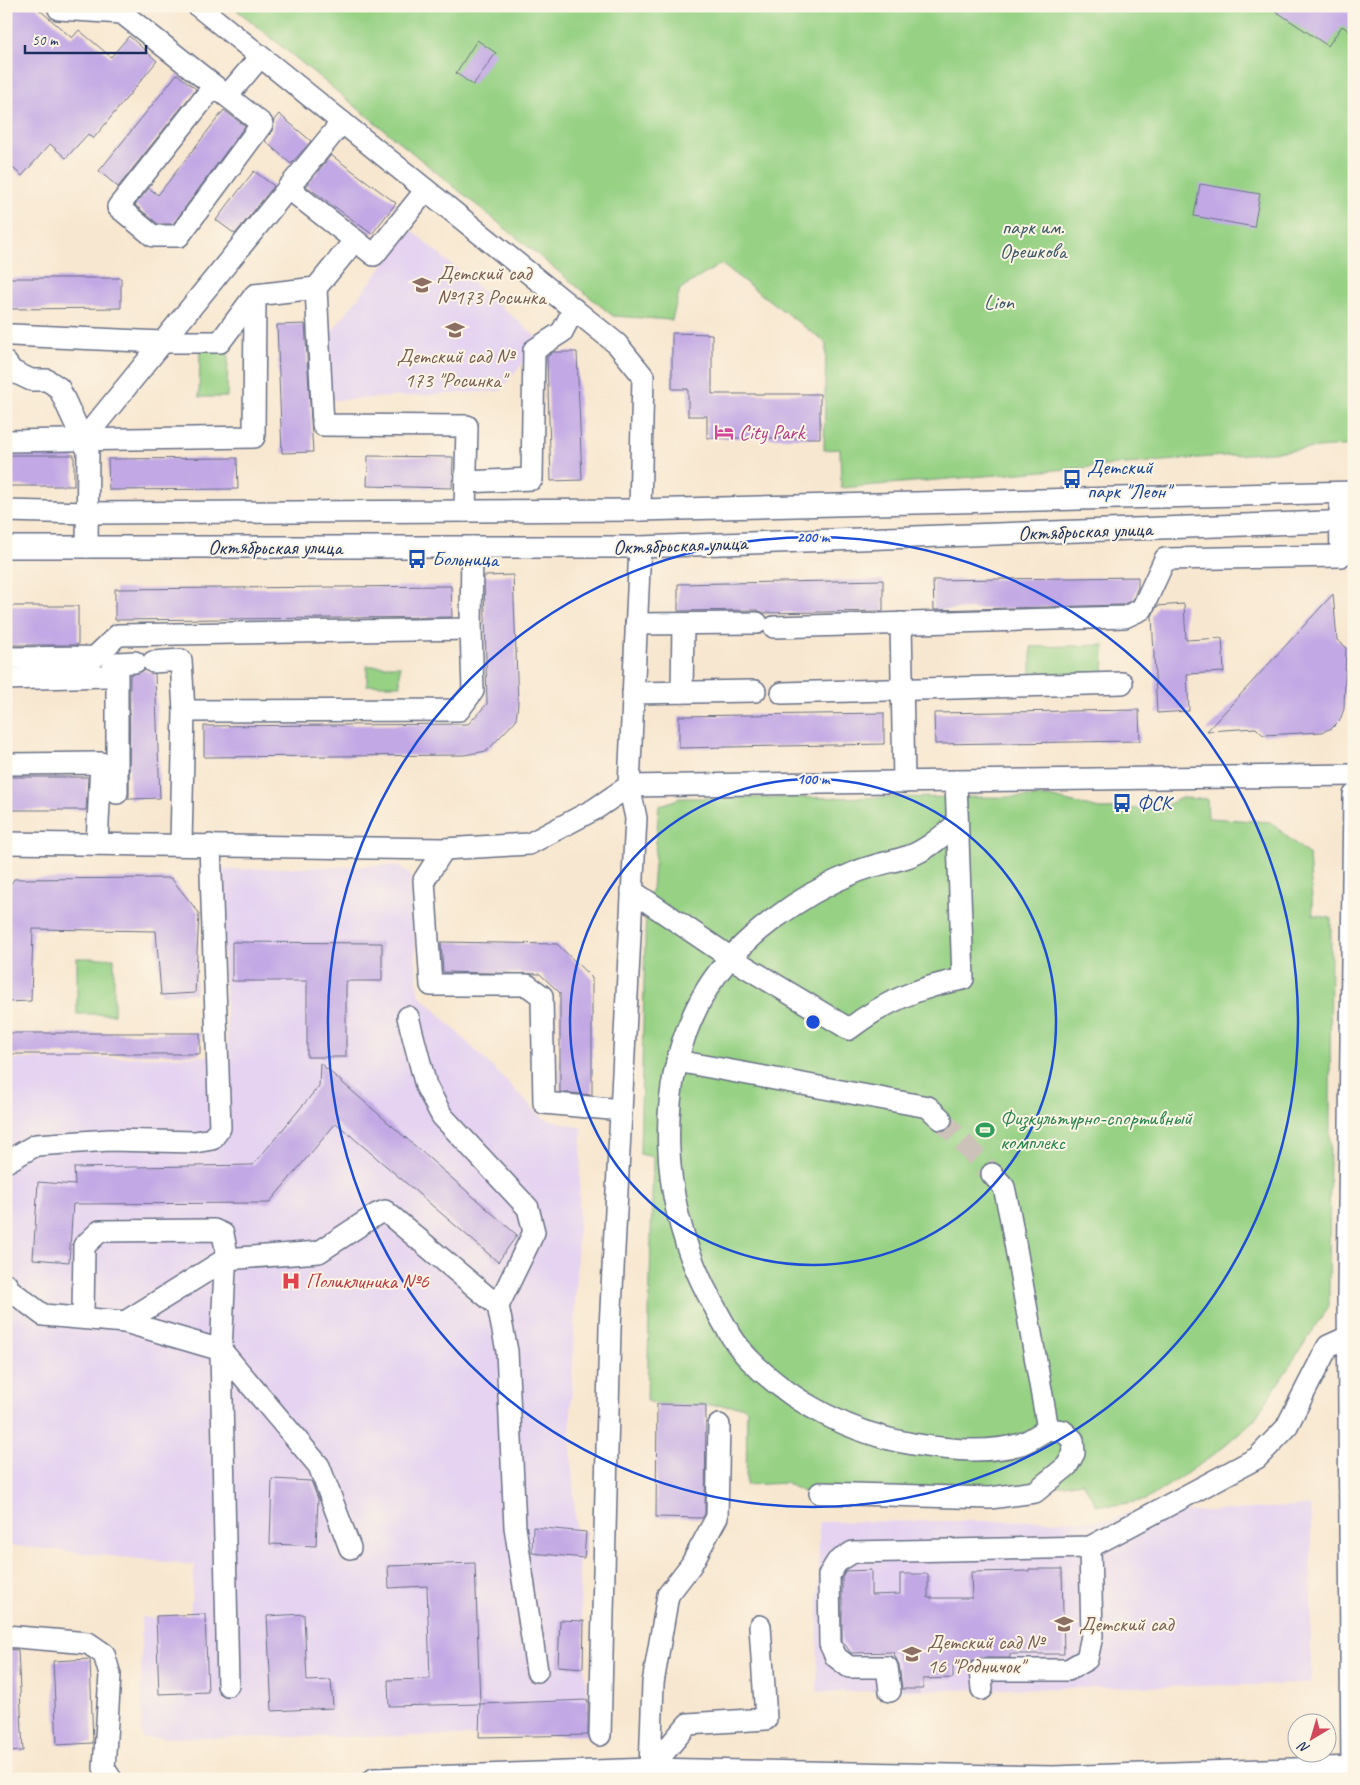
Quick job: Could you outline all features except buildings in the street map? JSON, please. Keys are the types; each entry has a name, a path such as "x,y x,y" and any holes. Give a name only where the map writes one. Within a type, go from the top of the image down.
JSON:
{"street":[{"path":"198,6 617,344 643,376 640,510"},
{"path":"58,9 122,14 220,91 262,124 179,236 153,236 118,207 220,91 260,56"},
{"path":"83,440 342,122"},
{"path":"288,188 374,255 426,190"},
{"path":"355,240 316,288 324,425 467,426 465,511"},
{"path":"12,335 162,342 220,342 255,295 316,288"},
{"path":"6,441 254,437 255,295"},
{"path":"466,482 532,479 534,350 562,332 574,309"},
{"path":"6,363 12,371 31,380 47,380 59,388 88,451 88,547"},
{"path":"1165,559 1341,556 1347,521 1347,492"},
{"name":"Октябрьская улица","path":"6,511 640,510 1347,492"},
{"path":"996,534 997,501"},
{"name":"Октябрьская улица","path":"6,547 640,547 1347,521"},
{"path":"636,624 766,625 1126,617 1142,609 1165,559 1158,528"},
{"path":"184,711 459,710 473,691 471,629 472,547"},
{"path":"600,1735 610,1328 636,818 629,786 640,547"},
{"path":"902,623 904,782"},
{"path":"682,624 682,692"},
{"path":"6,658 96,657 118,635 471,629"},
{"path":"6,679 107,676 135,662 181,660 184,711 181,844"},
{"path":"118,793 135,662"},
{"path":"782,693 1122,683"},
{"path":"633,693 755,691"},
{"path":"9,764 101,763 97,843"},
{"path":"6,843 444,849 529,844 595,809 629,786 1354,775"},
{"path":"632,891 731,958 849,1029 890,1001 920,988 963,979 956,781"},
{"path":"374,1779 607,1775 650,1770 1053,1777 1353,1767 1348,1337 1351,1294 1354,796"},
{"path":"820,1493 990,1498 1035,1492 1067,1466 1074,1453 1073,1440 1063,1431 1048,1429 1022,1444 1001,1447 934,1448 901,1442 838,1421 801,1401 775,1382 749,1359 728,1332 704,1290 679,1224 670,1181 669,1149 674,1077 683,1036 708,987 731,958 754,935 818,891 856,872 912,855 929,846 957,824"},
{"path":"6,1162 36,1145 110,1140 195,1142 212,1139 220,1128 210,845"},
{"path":"444,849 424,880 431,985 527,985 542,996 544,1103 621,1110"},
{"path":"408,1017 426,1086 442,1116 528,1208 534,1232 498,1306 507,1351 515,1526 537,1671"},
{"path":"677,1061 928,1107 941,1119"},
{"path":"992,1174 1004,1187 1048,1429"},
{"path":"125,1322 226,1259 319,1252 377,1214 385,1211 498,1306"},
{"path":"83,1316 84,1246 89,1238 100,1231 214,1230 223,1234 226,1259 221,1350 228,1685"},
{"path":"6,1284 10,1290 43,1315 83,1316 125,1322 221,1350 319,1466 350,1548"},
{"path":"890,1691 887,1667 849,1667 836,1657 830,1644 829,1575 837,1562 853,1552 1090,1547 1257,1458 1286,1428 1328,1346 1348,1337"},
{"path":"650,1770 653,1684 668,1595 690,1565 717,1517 719,1425"},
{"path":"982,1689 980,1670 1068,1670 1087,1659 1092,1636 1090,1547"},
{"path":"650,1770 688,1724 766,1719 760,1626"},
{"path":"6,1636 88,1643 104,1654 110,1675 104,1768 111,1779"}],"shaded area":[{"name":"Детский сад №173 Росинка","path":"411,230 541,341 500,391 318,401 319,348"},
{"name":"Поликлиника №6","path":"399,865 411,876 418,993 543,1118 582,1128 570,1434 589,1735 142,1738 141,1617 189,1623 195,1565 6,1545 6,1059 228,1056 220,870"},
{"name":"Детский сад","path":"1311,1506 1311,1684 817,1692 819,1522 1112,1520 1130,1511 1138,1529 1176,1513"}],"green space":[{"name":"парк им. Орешкова","path":"232,6 1354,6 1354,445 841,488 840,449 824,450 826,343 721,264 680,289 672,320 613,316"},
{"path":"200,349 228,350 227,397 199,397"},
{"path":"1104,645 1103,681 1031,682 1031,647"},
{"path":"367,666 400,666 400,685 367,685"},
{"name":"Физкультурно-спортивный комплекс","path":"1049,797 1099,809 1161,808 1181,798 1207,799 1208,818 1270,822 1309,855 1313,915 1331,918 1329,1306 1254,1420 1211,1457 1146,1500 1116,1505 1096,1505 1083,1482 1058,1486 811,1496 786,1483 746,1485 747,1410 742,1406 657,1404 647,1401 653,1157 640,1154 646,900 652,889 659,806 680,798"},
{"path":"77,958 114,958 114,1014 77,1014"}],"tunnel":[{"path":"941,1119 992,1174"}],"place":[{"name":"Детский сад №173 Росинка","path":"422,285"},
{"name":"Детский сад № 173 \"Росинка\"","path":"455,330"},
{"name":"City Park","path":"724,432"},
{"name":"Детский парк \"Леон\"","path":"1072,479"},
{"name":"Больница","path":"417,559"},
{"name":"ФСК","path":"1122,803"},
{"name":"Физкультурно-спортивный комплекс","path":"985,1130"},
{"name":"Поликлиника №6","path":"291,1281"},
{"name":"Детский сад","path":"1064,1624"},
{"name":"Детский сад № 16 \"Родничок\"","path":"912,1654"}],"park label":[{"name":"Lion","path":"999,302"}]}
